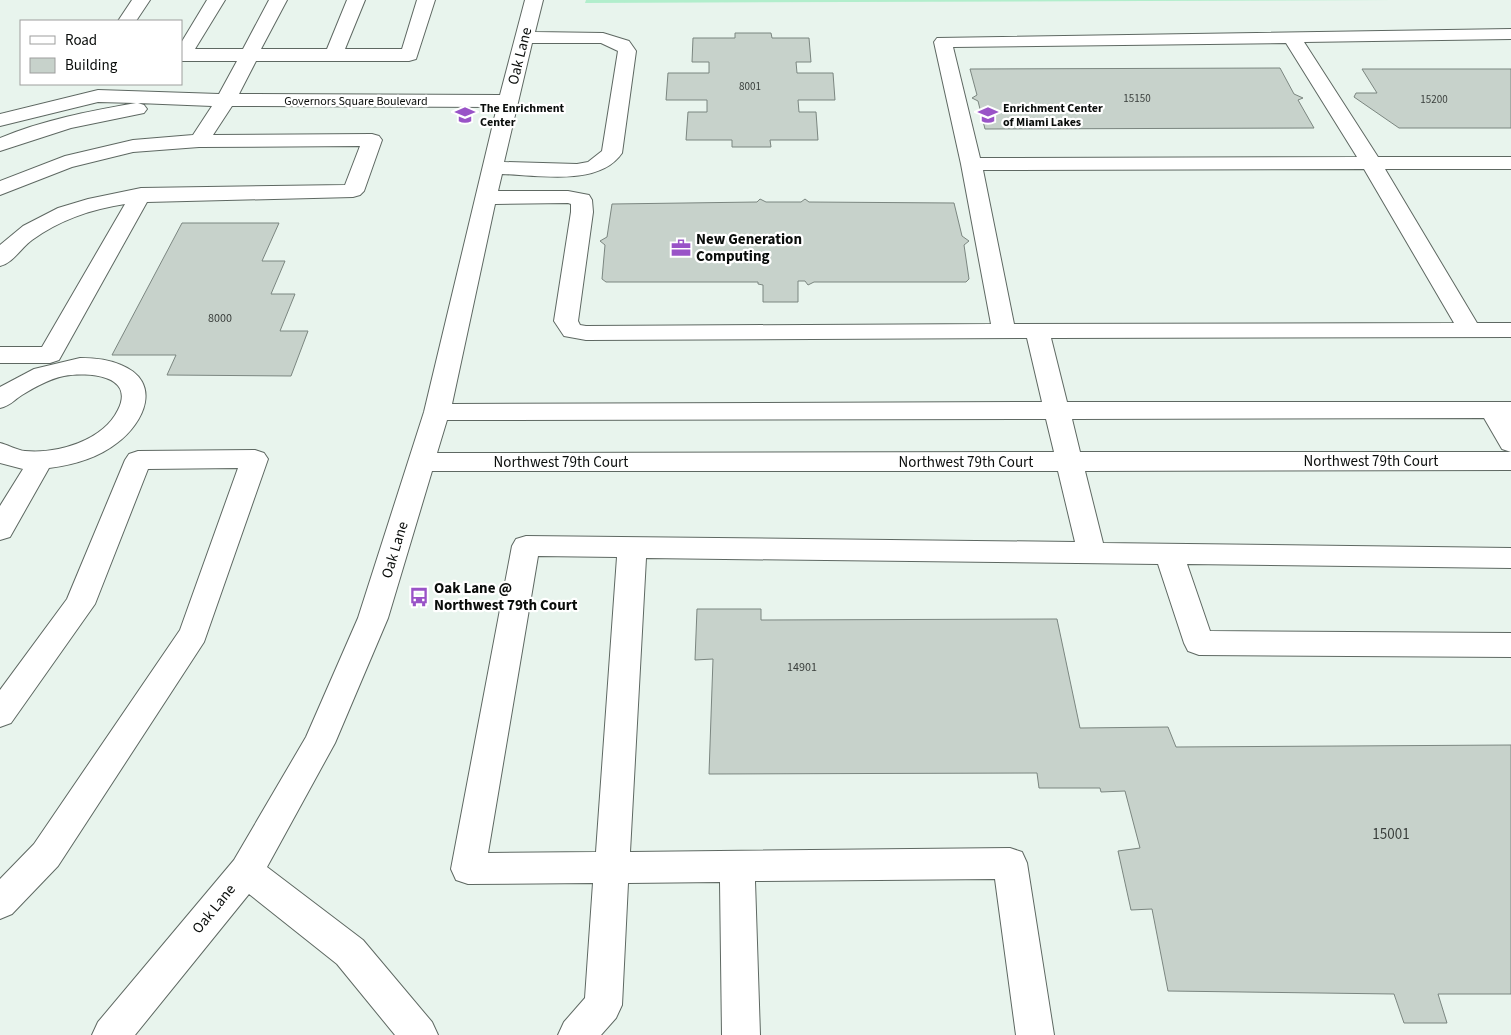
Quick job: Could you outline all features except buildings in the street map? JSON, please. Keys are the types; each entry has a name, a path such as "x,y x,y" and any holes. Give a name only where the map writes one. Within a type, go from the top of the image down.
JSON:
{"street":[{"path":"128,20 141,0"},
{"path":"182,55 216,0"},
{"path":"199,141 226,100 278,0"},
{"path":"334,55 356,0"},
{"path":"182,55 409,54 426,0"},
{"name":"Oak Lane","path":"111,1035 246,871 319,743 373,618 437,412 508,101 534,0"},
{"path":"1004,330 971,164 943,42 1511,34"},
{"path":"493,168 577,170 594,167 612,153 627,50 623,45 603,38 524,37"},
{"path":"1292,37 1371,163 1470,330"},
{"name":"Governors Square Boulevard","path":"0,120 98,96 203,100 508,101"},
{"name":"Governors Square Boulevard","path":"0,145 21,135 108,114 203,100"},
{"path":"0,189 65,162 133,146 199,141 372,140 353,191 141,194 101,200 62,213 29,231 4,253 0,260"},
{"path":"971,164 1503,163 1511,184"},
{"path":"0,355 50,355 141,194"},
{"path":"486,198 568,197 581,200 582,212 566,321 572,331 596,333 1004,330 1511,330"},
{"path":"1037,330 1092,553"},
{"path":"0,400 20,384 39,375 59,369 80,366 99,367 115,372 126,379 133,389 135,402 130,415 119,428 104,440 84,450 62,457 40,460 21,459 0,452"},
{"path":"437,412 1501,410 1511,443"},
{"path":"0,714 80,604 138,460 254,458 193,634 46,855 0,903"},
{"path":"0,530 40,460"},
{"name":"Northwest 79th Court","path":"422,462 1511,461"},
{"path":"1036,1035 1010,863 468,868 526,546 1511,558"},
{"path":"577,1035 602,1004 632,548"},
{"path":"1169,554 1199,643 1511,645"},
{"path":"737,866 741,1035"},
{"path":"246,871 350,952 419,1035"}],"green space":[{"path":"586,0 1395,0 585,3"}],"place":[{"name":"The Enrichment Center","path":"465,115"},
{"name":"Enrichment Center of Miami Lakes","path":"988,115"},
{"name":"New Generation Computing","path":"681,248"},
{"name":"Oak Lane @ Northwest 79th Court","path":"419,597"}]}
